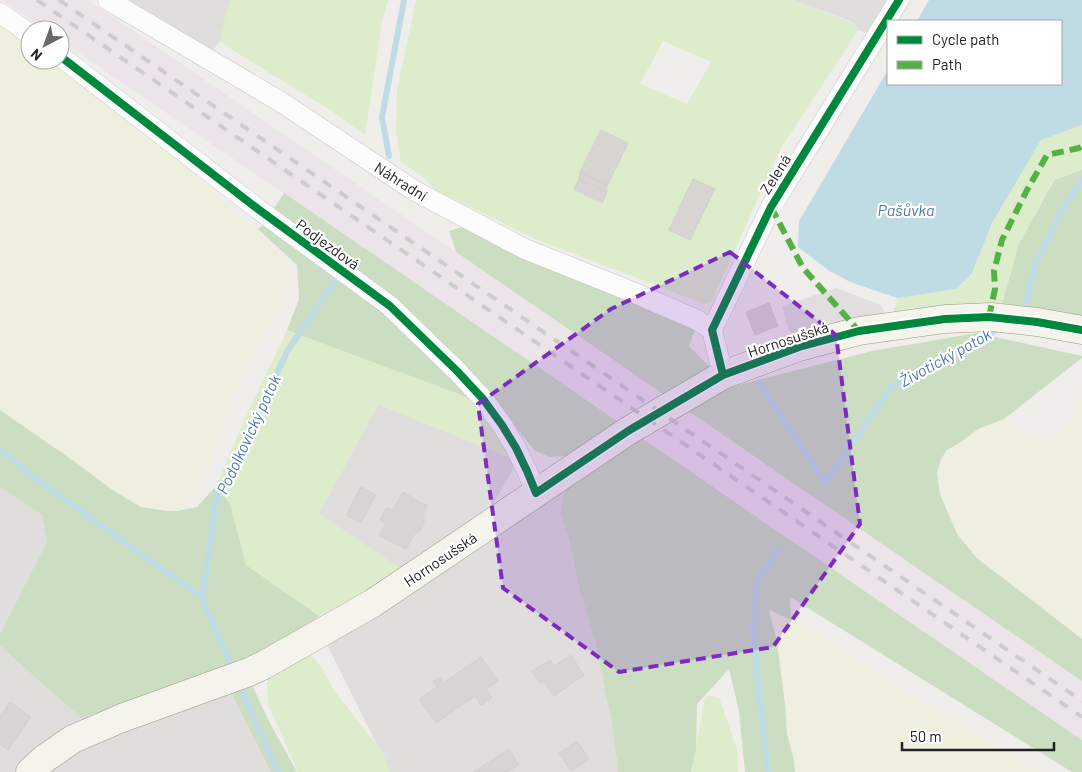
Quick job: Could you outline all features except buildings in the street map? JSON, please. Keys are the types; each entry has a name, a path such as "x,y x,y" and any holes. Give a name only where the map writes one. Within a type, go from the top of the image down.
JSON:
{"street":[{"name":"Náhradní","path":"108,0 281,102 415,191 525,249 697,320 712,330"},
{"name":"Zelená","path":"712,330 771,207 899,0"},
{"path":"0,13 20,27"},
{"name":"Podjezdová","path":"70,64 258,209 390,306 483,399 516,448 536,493"},
{"name":"Hornosušská","path":"30,772 44,759 73,739 122,718 249,672 373,603 628,431 723,375 799,347 859,331 945,320 991,317 1037,322 1082,330"},
{"path":"712,330 723,375"}],"highlighted area":[{"path":"730,252 836,335 860,524 773,647 619,672 503,588 478,404 611,309"}],"shaded area":[{"path":"2,0 88,0 1082,681 1082,740 70,47 70,20 31,20"},
{"path":"125,0 232,0 220,41 213,50"},
{"path":"793,0 890,0 871,32 865,32 858,30 855,24 850,21"},
{"path":"836,288 881,305 891,327 799,347 787,326 782,306"},
{"path":"378,404 518,461 487,514 499,535 567,483 562,513 579,588 595,641 612,725 617,772 389,772 383,753 377,745 325,641 422,583 319,514"},
{"path":"0,487 42,515 47,541 0,634"},
{"path":"0,646 81,718 218,675 229,689 271,772 0,772"}],"green space":[{"path":"230,0 388,0 382,22 365,135 330,110 220,41"},
{"path":"416,0 793,0 855,24 858,28 781,148 711,302 704,304 533,238 434,189 423,177 401,162 396,132 397,90","holes":["663,41 711,62 687,104 640,84"]},
{"path":"0,19 20,34 20,70 67,70 135,121 194,173 290,263 289,281 284,298 260,342 232,401 198,492 178,511 167,511 142,506 114,491 0,410"},
{"path":"1082,125 1082,170 1053,180 1019,244 1001,308 893,315 897,298 956,289 972,273 992,223 1041,140"},
{"path":"1082,170 1082,320 1001,308 1019,244 1054,180"},
{"path":"284,193 1082,740 1082,772 1072,772 790,597 791,620 769,610 777,642 787,734 795,772 745,772 739,711 729,669 697,704 696,749 691,772 617,772 612,725 595,641 579,588 570,544 561,513 571,456 549,457 534,450 507,416 472,399 287,330 299,299 297,265 258,229"},
{"path":"463,227 674,315 695,330 689,346 730,387 872,351 977,333 1082,356 1082,358 1004,419 978,429 947,450 941,459 937,473 940,494 957,534 977,558 1082,639 1082,681 456,252 449,231"},
{"path":"287,330 472,399 518,461 378,404 319,514 403,570 319,616 246,565 230,504 216,486"},
{"path":"1082,390 1082,639 979,558 957,534 943,496 940,476 943,462 961,442 978,429 1004,419 1027,436 1050,444 1061,433 1075,412"},
{"path":"0,410 114,491 141,507 177,511 197,507 216,486 230,504 246,565 319,616 289,640 218,675 81,718 0,646 0,634 47,541 42,515 0,487"},
{"path":"769,609 836,645 892,683 1040,772 795,772 787,734 785,705"},
{"path":"305,656 311,656 315,659 323,670 333,689 383,753 389,772 298,772 268,704 267,676"},
{"path":"249,679 271,725 297,772 271,772 229,689"},
{"path":"709,695 719,698 721,703 737,749 738,772 691,772 705,698"}],"water":[{"name":"Pašůvka","path":"929,0 1082,0 1082,125 1041,140 992,223 972,273 956,289 897,298 850,282 828,270 798,247 799,221 887,72 887,85 1062,85 1062,20 918,20"}],"waterway":[{"name":"Podolkovický potok","path":"389,156 382,117 404,0"},
{"name":"Životický potok","path":"1020,312 1024,309 1036,263 1061,212 1082,179"},
{"name":"Podolkovický potok","path":"233,670 202,598 216,501 287,352 338,275"},
{"name":"Životický potok","path":"759,383 825,482 892,386 985,338 1000,327"},
{"path":"0,449 28,473 202,598"},
{"name":"Životický potok","path":"768,772 753,626 758,579 779,549"},
{"name":"Podolkovický potok","path":"238,682 278,772"}],"railway":[{"path":"37,0 1082,717"},
{"path":"59,0 1082,701"}],"marked path":[{"path":"989,317 995,289 994,271 1002,240 1027,190 1047,155 1082,146"},
{"path":"771,207 803,268 859,331"}],"cycle path":[{"path":"723,375 712,330 771,207 899,0"},
{"path":"70,64 258,209 390,306 483,399 516,448 536,493 628,431 723,375 799,347 859,331 945,319 989,317 1037,322 1082,330"}]}
